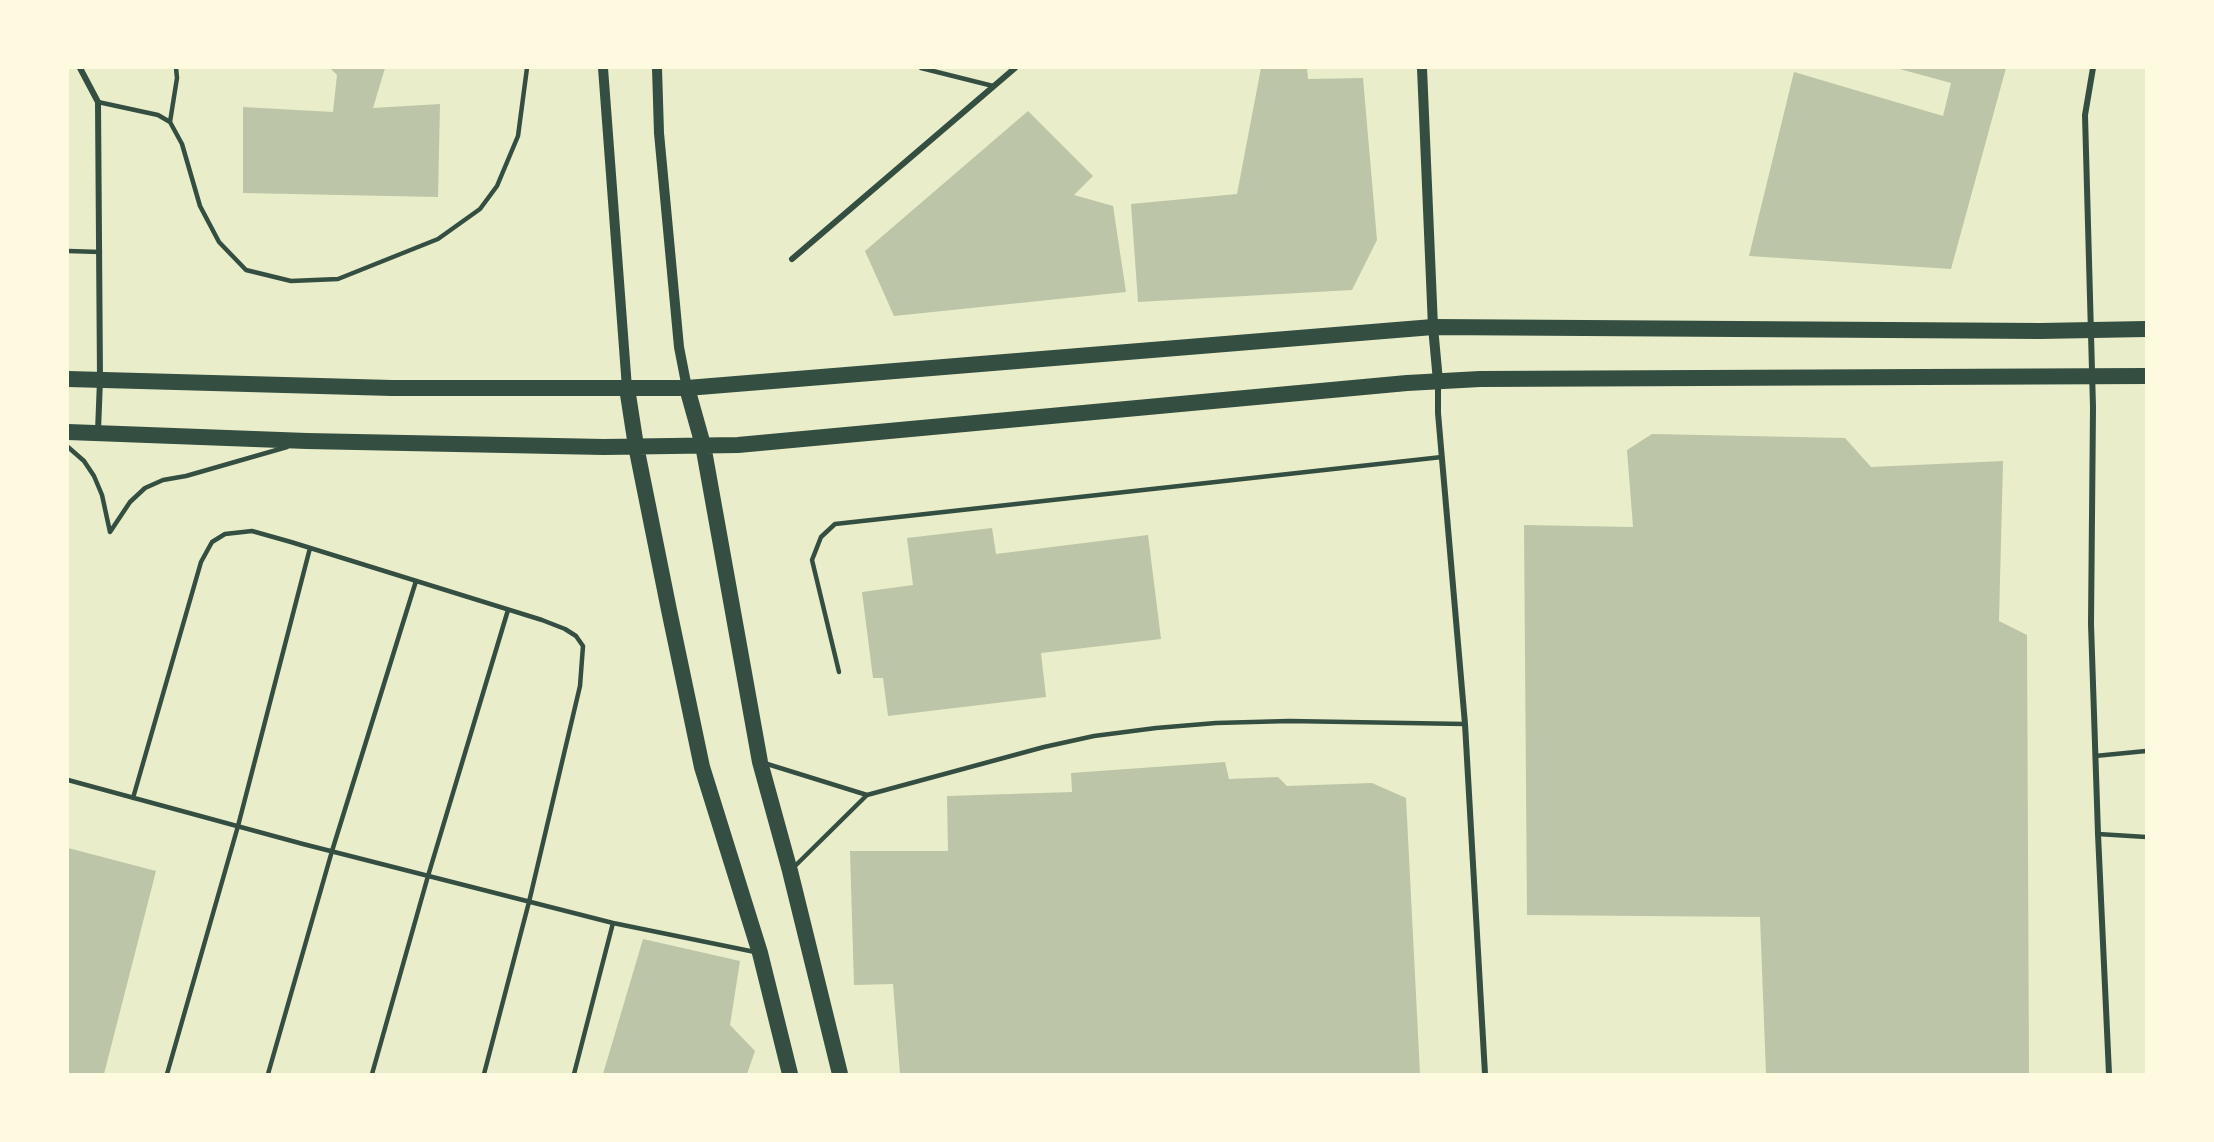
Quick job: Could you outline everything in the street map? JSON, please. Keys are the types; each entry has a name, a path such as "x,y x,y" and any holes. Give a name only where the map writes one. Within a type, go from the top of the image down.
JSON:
{"highway":[{"path":"68,379 392,388 687,388 1433,327 2146,329"},
{"path":"68,432 307,441 703,446 738,445 1437,381 2146,376"},
{"path":"627,388 636,446 702,767 760,953 790,1074"},
{"path":"687,388 703,446 760,762 790,871 840,1074"}],"street":[{"path":"80,68 99,102 100,380 98,433"},
{"path":"603,68 627,388"},
{"path":"657,68 663,180 679,347 687,388"},
{"path":"792,259 1015,68"},
{"path":"1422,68 1433,327 1465,724 1485,1074"},
{"path":"2093,68 2085,115 2092,377 2091,624 2109,1074"}],"lane":[{"path":"170,122 177,78 176,68"},
{"path":"99,102 158,115 170,122 182,144 200,206 219,242 246,270 291,281 339,279 438,239 480,210 497,186 518,136 527,68"},
{"path":"921,68 993,87"},
{"path":"68,251 100,252"},
{"path":"68,447 84,460 94,476 102,495 110,532 129,502 145,488 163,480 186,476 307,441"},
{"path":"839,672 812,560 821,537 835,524 1442,456"},
{"path":"133,798 201,562 212,542 225,534 252,531 508,610 565,629 576,636 583,646 580,686 529,902 484,1074"},
{"path":"167,1074 238,826 310,548"},
{"path":"268,1074 332,851 416,581"},
{"path":"372,1074 428,876 508,610"},
{"path":"790,871 867,795 1044,747 1094,736 1156,728 1289,721 1465,724"},
{"path":"2095,756 2146,751"},
{"path":"760,762 867,795"},
{"path":"68,780 613,923 760,953"},
{"path":"2098,834 2146,837"},
{"path":"574,1074 613,923"}],"building":[{"path":"330,68 385,68 373,108 440,104 438,197 243,193 243,107 333,112 337,75"},
{"path":"1261,68 1307,68 1308,79 1363,78 1377,240 1352,290 1138,302 1131,204 1237,194"},
{"path":"1896,68 2006,68 1951,269 1749,256 1794,72 1943,116 1951,83"},
{"path":"1028,111 1093,176 1074,195 1113,206 1126,292 894,316 865,251"},
{"path":"1652,434 1845,438 1871,467 2003,461 1999,621 2027,635 2029,1074 1766,1074 1760,917 1527,915 1524,525 1633,527 1627,450"},
{"path":"992,528 996,554 1148,535 1161,639 1041,653 1046,697 888,716 883,678 873,678 862,592 913,585 907,538"},
{"path":"1225,762 1229,779 1278,777 1287,786 1372,783 1406,798 1420,1074 900,1074 893,984 854,985 850,851 948,851 947,796 1072,792 1071,773"},
{"path":"68,848 156,871 104,1074 68,1074"},
{"path":"643,939 740,961 730,1025 755,1051 747,1074 603,1074"}]}
